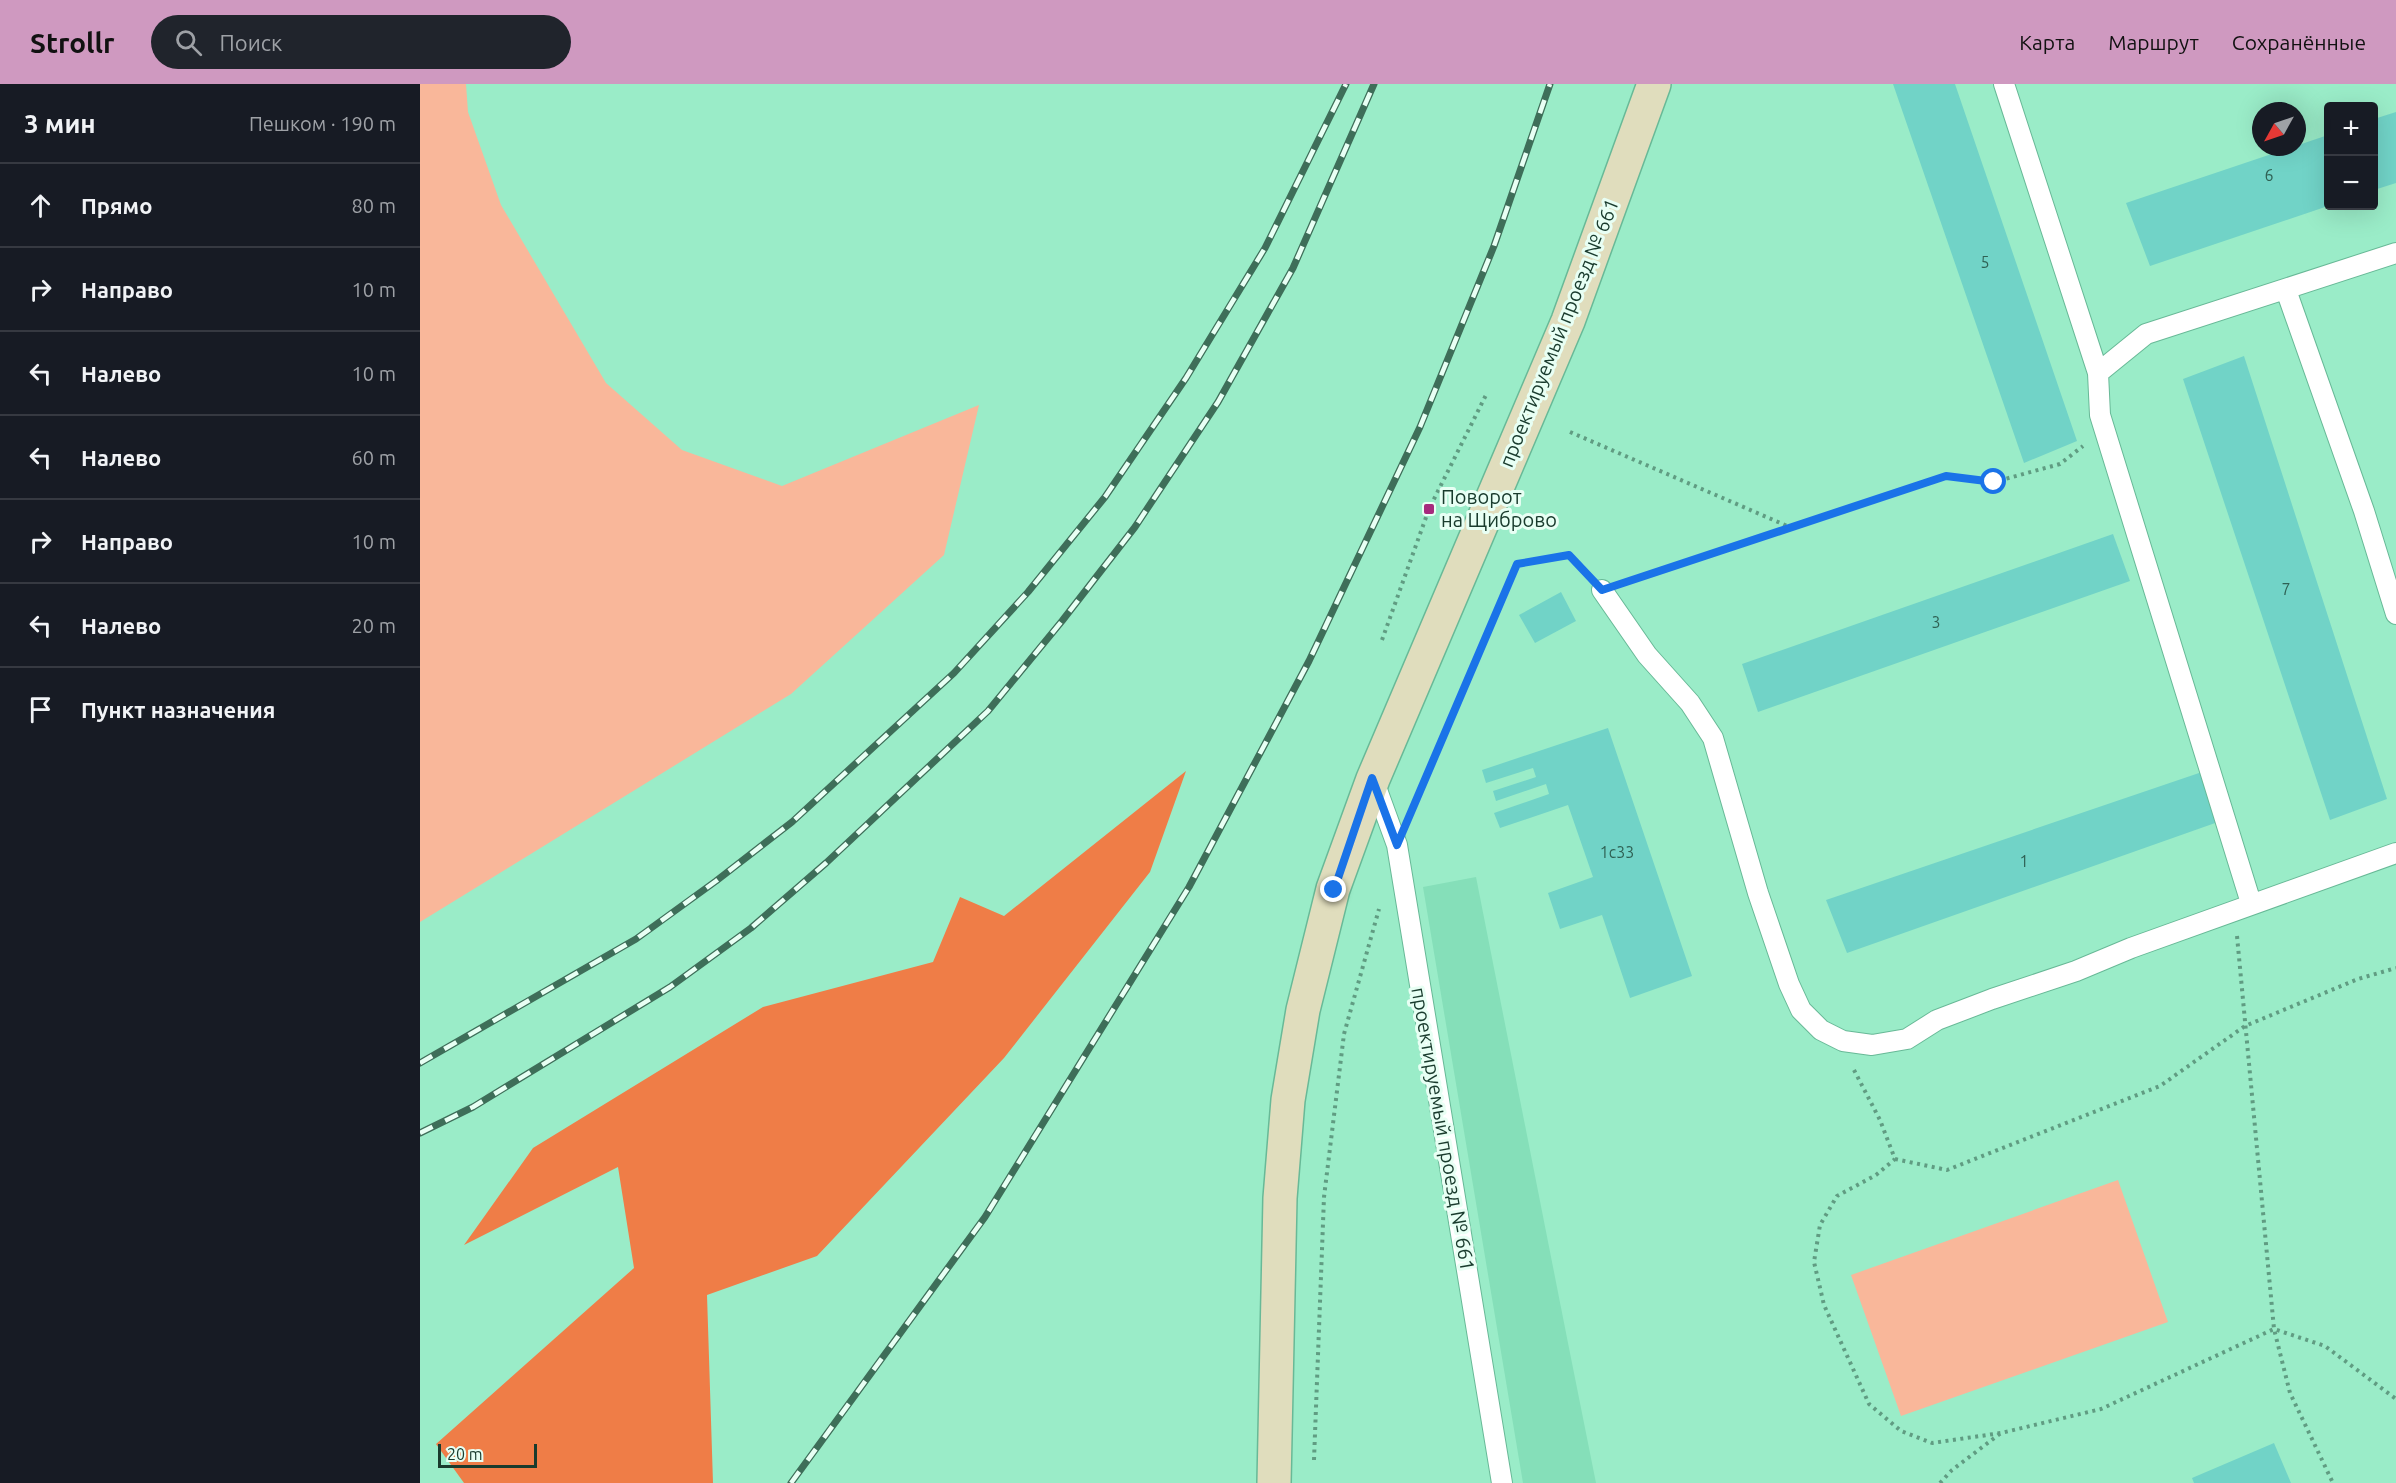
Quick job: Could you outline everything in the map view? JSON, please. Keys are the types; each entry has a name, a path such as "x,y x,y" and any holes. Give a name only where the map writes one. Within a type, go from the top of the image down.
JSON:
{"main road":[{"name":"проектируемый проезд № 661","path":"1274,1483 1280,1198 1288,1100 1303,1010 1334,890 1372,778 1568,321 1654,84"}],"lane":[{"path":"2004,84 2098,374 2100,415 2252,903"},
{"path":"2098,374 2146,334 2396,253"},
{"path":"2286,290 2364,511 2396,614"},
{"path":"1602,590 1647,655 1690,703 1713,738 1758,892 1789,984 1801,1010 1821,1030 1843,1041 1872,1045 1907,1039 1937,1020 2076,971 2252,903 2396,853"},
{"name":"проектируемый проезд № 661","path":"1372,778 1397,845 1503,1483"}],"path":[{"path":"1382,640 1429,509 1487,393"},
{"path":"1397,845 1517,564 1569,555 1602,590 1946,476 1994,482 2060,464 2091,440 2100,415"},
{"path":"1570,432 1792,528"},
{"path":"1314,1460 1326,1185 1344,1034 1381,901"},
{"path":"2252,903 2236,931 2274,1329 2290,1393 2333,1483"},
{"path":"1895,1159 1947,1170 2160,1086 2245,1026 2358,979 2396,968"},
{"path":"1843,1041 1857,1079 1880,1120 1895,1159"},
{"path":"1895,1159 1876,1175 1837,1196 1820,1225 1814,1262 1824,1305 1869,1404 1901,1431 1932,1443 2001,1433 2101,1409 2274,1329 2325,1346 2396,1399"},
{"path":"1940,1483 1952,1470 2001,1433"}],"shaded area":[{"path":"420,84 466,84 468,112 501,205 606,383 682,450 782,486 979,405 944,555 791,694 420,922"},
{"path":"1186,771 1150,872 1004,1058 817,1256 707,1295 713,1483 464,1483 436,1444 634,1268 618,1167 464,1245 533,1148 763,1007 933,962 960,897 1004,916"},
{"path":"1476,877 1596,1483 1523,1483 1423,887"},
{"path":"2118,1180 2168,1322 1901,1416 1851,1275"}],"building":[{"path":"1893,84 1955,84 2077,441 2024,463"},
{"path":"2396,112 2396,183 2378,189 2378,156 2378,118"},
{"path":"2324,136 2324,207 2150,266 2126,203 2266,156 2306,156 2306,142"},
{"path":"2244,356 2387,799 2330,820 2183,379"},
{"path":"2113,534 2130,581 1758,712 1742,664"},
{"path":"1561,592 1576,621 1535,643 1519,615"},
{"path":"1608,728 1692,976 1630,998 1602,915 1560,929 1548,893 1593,877 1568,805 1500,828 1494,813 1549,794 1546,784 1496,801 1493,791 1536,777 1533,768 1486,783 1482,770"},
{"path":"2202,772 2218,822 1847,953 1826,900"},
{"path":"2274,1443 2291,1483 2194,1483 2192,1478"}],"railway":[{"path":"420,1063 636,939 716,881 792,822 954,673 1028,592 1105,497 1186,378 1265,248 1346,84"},
{"path":"420,1133 473,1107 670,987 751,928 826,863 988,711 1135,527 1218,402 1293,268 1374,84"},
{"path":"791,1483 985,1217 1189,887 1309,661 1420,427 1494,246 1550,84"}],"place":[{"name":"Поворот на Щиброво","path":"1429,509"}],"route":[{"path":"1334,890 1372,778 1397,845 1517,564 1569,555 1602,590 1946,476 1994,482"}]}
